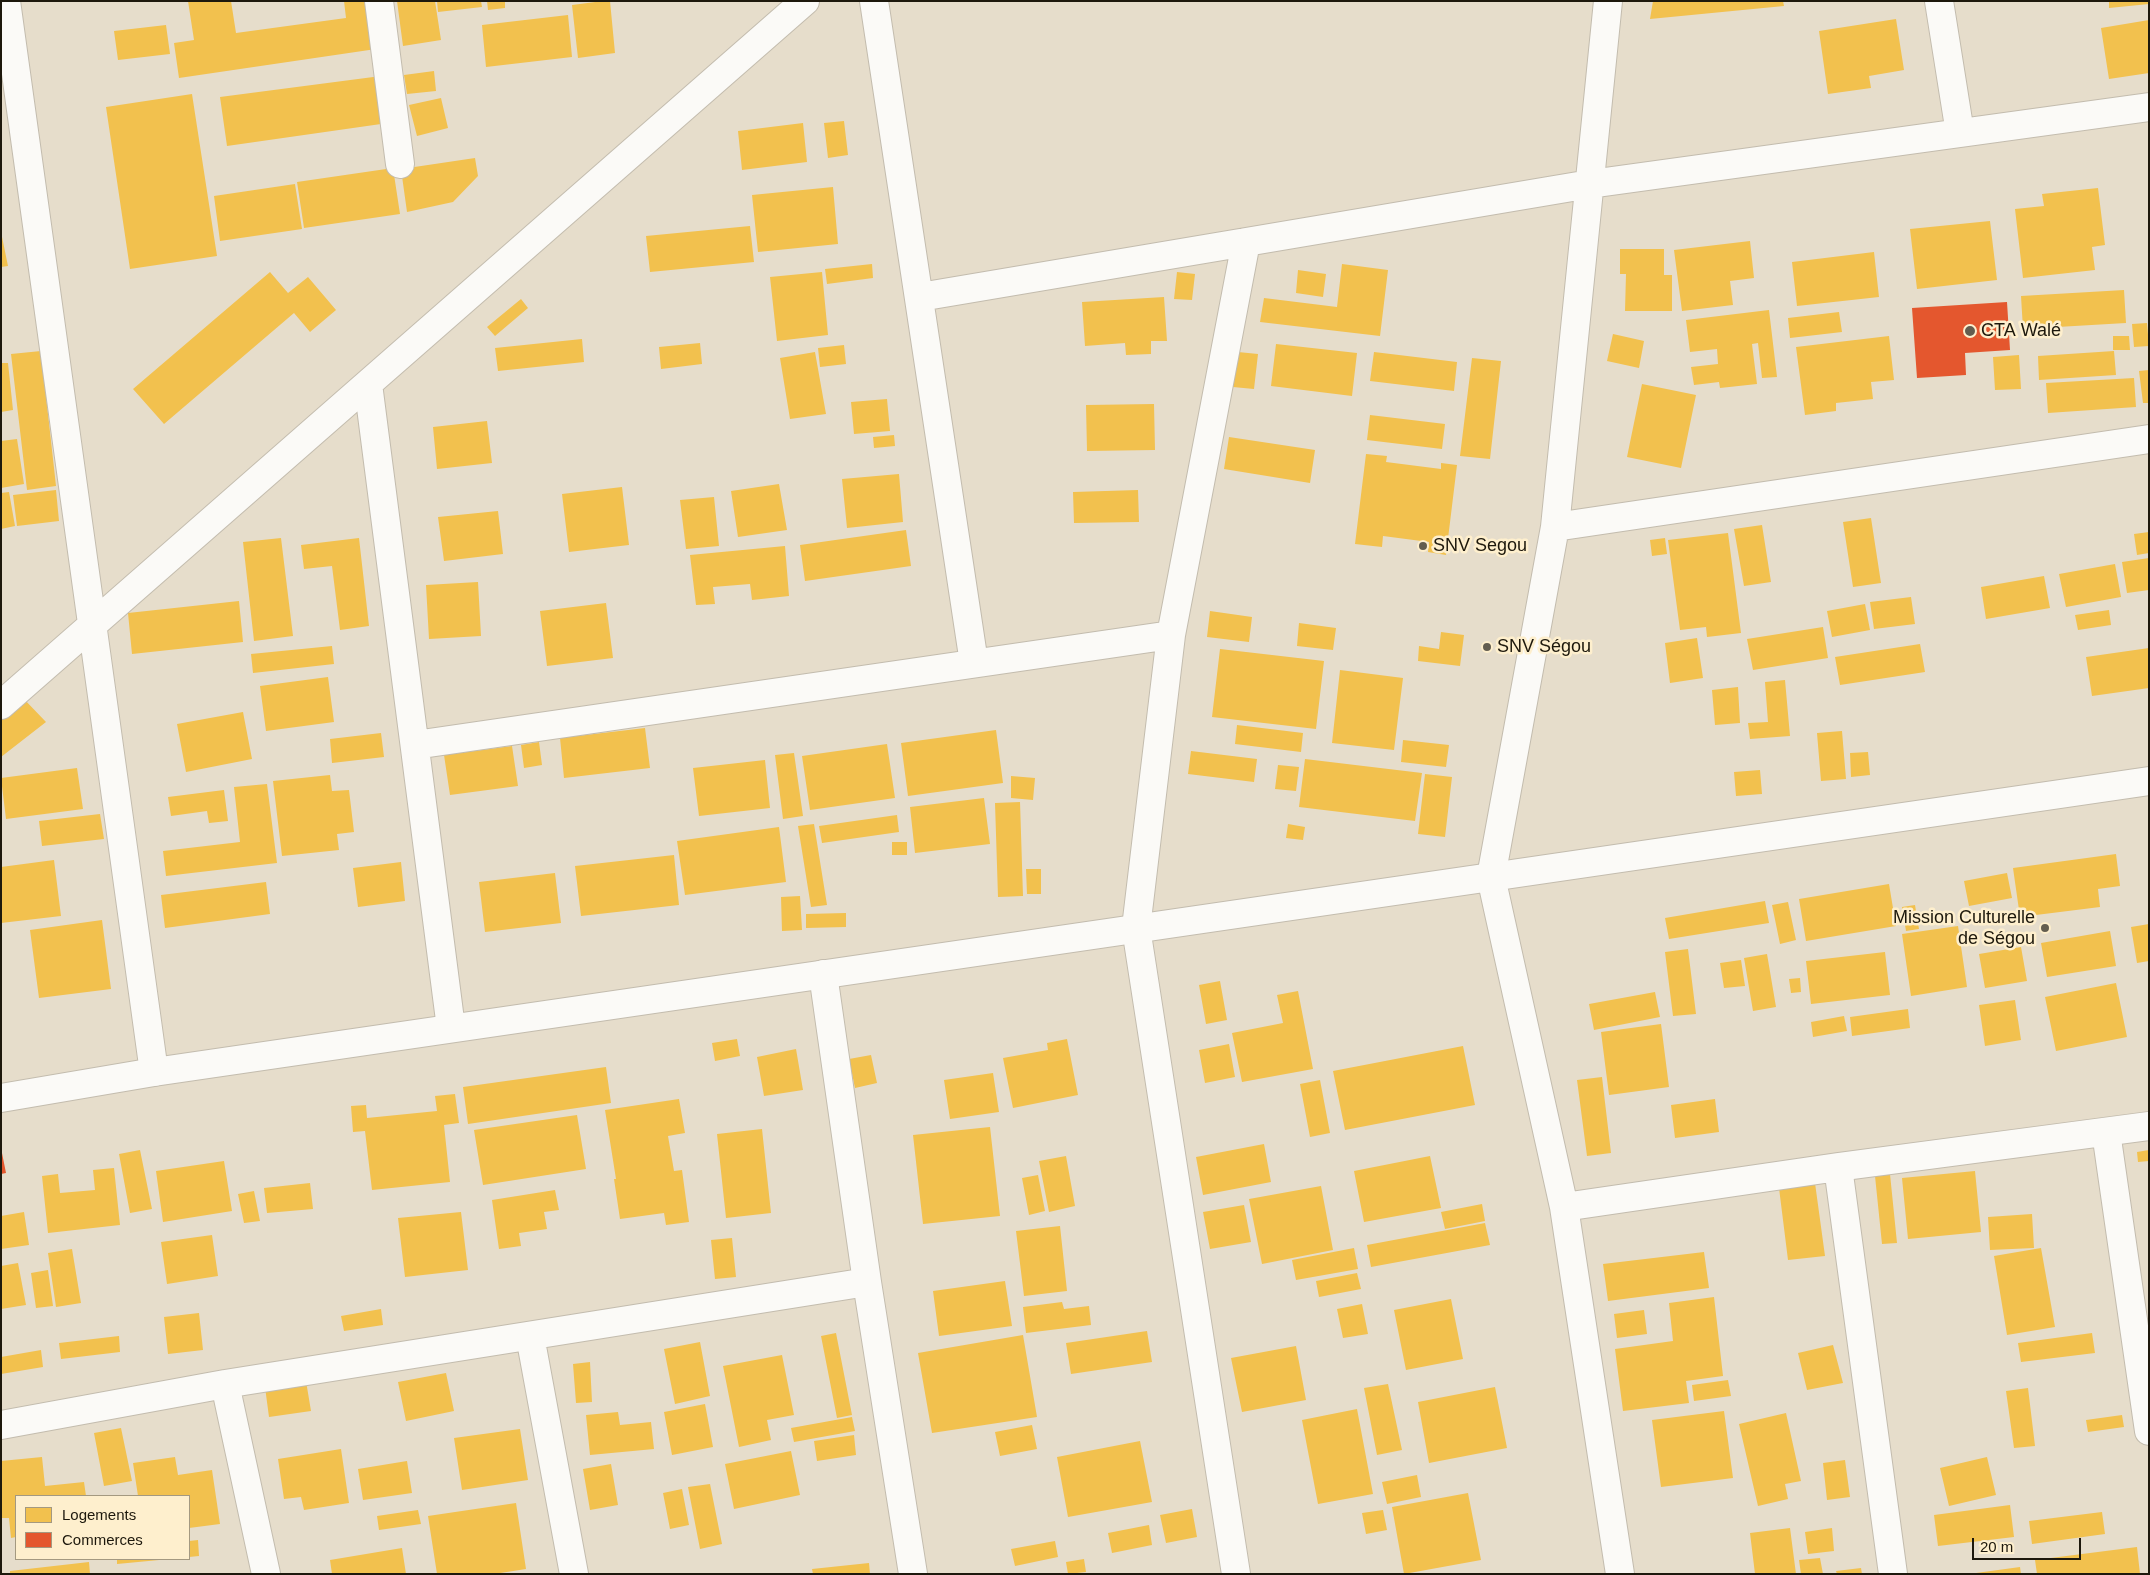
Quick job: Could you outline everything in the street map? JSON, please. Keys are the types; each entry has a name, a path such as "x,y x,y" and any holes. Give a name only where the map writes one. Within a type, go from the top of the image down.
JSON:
{"street":[{"path":"6,1 154,1072"},
{"path":"379,1 400,164"},
{"path":"1,705 805,1"},
{"path":"874,1 974,662"},
{"path":"1608,1 1555,528 1491,877 1564,1208 1620,1574"},
{"path":"1939,1 1960,133"},
{"path":"920,297 1590,184 2149,106"},
{"path":"1236,1574 1136,928 1171,635 1246,242"},
{"path":"368,384 451,1028"},
{"path":"1555,528 2149,439"},
{"path":"415,745 974,662 1171,635"},
{"path":"1,1098 154,1072 451,1028 2149,781"},
{"path":"824,974 867,1282 913,1574"},
{"path":"1564,1208 1838,1167 2149,1126"},
{"path":"2106,1132 2149,1431"},
{"path":"1838,1167 1893,1574"},
{"path":"1,1425 225,1384 867,1282"},
{"path":"530,1336 574,1574"},
{"path":"225,1384 266,1574"}],"building: Logements":[{"path":"188,1 231,1 236,33 346,18 344,1 369,1 376,49 179,78 174,43 194,40"},
{"path":"397,1 435,1 441,40 403,46"},
{"path":"437,1 481,1 482,7 438,12"},
{"path":"487,1 505,1 505,8 488,10"},
{"path":"610,1 615,53 578,58 572,5"},
{"path":"1653,1 1783,1 1784,6 1650,19"},
{"path":"2109,1 2149,1 2149,4 2109,8"},
{"path":"568,15 572,57 486,67 482,25"},
{"path":"1896,19 1904,70 1869,76 1871,88 1828,94 1819,31"},
{"path":"2149,20 2149,73 2109,79 2101,28"},
{"path":"166,25 170,54 118,60 114,31"},
{"path":"434,71 436,91 407,94 404,75"},
{"path":"381,76 388,123 227,146 220,97"},
{"path":"192,94 217,256 130,269 106,107"},
{"path":"441,98 448,128 417,136 409,105"},
{"path":"844,121 848,155 828,158 824,123"},
{"path":"803,123 807,162 742,170 738,131"},
{"path":"475,158 478,176 453,202 407,212 401,169"},
{"path":"393,168 400,214 304,228 297,182"},
{"path":"295,184 302,229 220,241 214,196"},
{"path":"833,187 838,244 758,252 752,195"},
{"path":"2098,188 2105,245 2092,247 2095,270 2023,278 2015,209 2044,206 2042,194"},
{"path":"1990,221 1997,280 1917,289 1910,229"},
{"path":"750,226 754,262 650,272 646,236"},
{"path":"1,232 8,266 1,267"},
{"path":"1750,241 1754,278 1730,281 1733,305 1682,311 1674,250"},
{"path":"1620,249 1664,249 1664,275 1672,275 1672,311 1625,311 1626,274 1620,274"},
{"path":"1874,252 1879,297 1797,306 1792,262"},
{"path":"872,264 873,278 827,284 825,269"},
{"path":"1342,264 1388,270 1380,336 1260,322 1264,298 1337,307"},
{"path":"1298,270 1326,274 1323,297 1296,293"},
{"path":"270,272 288,293 308,277 336,310 310,332 294,313 164,424 133,389"},
{"path":"822,272 828,335 777,341 770,277"},
{"path":"1177,272 1195,274 1192,300 1174,299"},
{"path":"2124,290 2126,323 2023,329 2021,296"},
{"path":"1164,297 1167,341 1151,341 1151,354 1126,355 1125,343 1085,346 1082,302"},
{"path":"521,299 528,308 495,336 487,327"},
{"path":"1769,310 1777,377 1762,378 1758,343 1752,344 1757,384 1720,388 1719,382 1694,385 1691,367 1718,364 1717,349 1690,352 1686,320"},
{"path":"1839,312 1842,332 1790,338 1788,318"},
{"path":"2147,323 2149,346 2134,347 2132,324"},
{"path":"1613,334 1644,341 1639,368 1607,361"},
{"path":"1889,336 1894,380 1871,382 1873,399 1836,403 1836,411 1805,415 1796,347"},
{"path":"2113,336 2129,336 2130,350 2113,350"},
{"path":"582,339 584,362 498,371 495,348"},
{"path":"700,343 702,364 661,369 659,347"},
{"path":"1276,344 1357,353 1352,396 1271,386"},
{"path":"844,345 846,364 820,367 818,348"},
{"path":"41,351 56,486 27,490 11,354"},
{"path":"2114,351 2116,375 2039,380 2038,356"},
{"path":"815,352 826,414 790,419 780,358"},
{"path":"1238,352 1258,354 1254,389 1233,387"},
{"path":"1374,352 1457,362 1454,391 1370,381"},
{"path":"2019,355 2021,389 1995,390 1993,357"},
{"path":"1472,358 1501,361 1490,459 1460,456"},
{"path":"1,363 8,363 13,410 1,412"},
{"path":"2149,370 2149,403 2143,403 2139,371"},
{"path":"2134,378 2136,407 2048,413 2046,383"},
{"path":"1642,384 1696,395 1681,468 1627,457"},
{"path":"887,399 890,431 854,434 851,402"},
{"path":"1154,404 1155,450 1087,451 1086,405"},
{"path":"1370,415 1445,424 1442,449 1367,440"},
{"path":"487,421 492,463 437,469 433,427"},
{"path":"894,435 895,446 874,448 873,437"},
{"path":"1229,437 1315,450 1310,483 1224,469"},
{"path":"17,439 24,484 1,488 1,441"},
{"path":"1366,454 1387,456 1386,462 1441,469 1441,463 1457,465 1446,555 1428,552 1429,542 1383,536 1382,547 1355,544"},
{"path":"899,474 903,522 847,528 842,479"},
{"path":"779,484 787,530 738,537 731,491"},
{"path":"622,487 629,545 569,552 562,494"},
{"path":"56,490 59,521 17,526 13,495"},
{"path":"1138,490 1139,522 1074,523 1073,492"},
{"path":"9,492 15,526 1,529 1,493"},
{"path":"714,497 719,546 686,549 680,500"},
{"path":"498,511 503,554 444,561 438,517"},
{"path":"1871,518 1881,583 1853,587 1843,522"},
{"path":"1762,525 1771,582 1744,586 1734,529"},
{"path":"906,530 911,566 805,581 800,545"},
{"path":"2149,532 2149,553 2137,555 2134,534"},
{"path":"1728,533 1741,633 1707,637 1706,627 1680,630 1668,540"},
{"path":"281,538 293,636 254,641 243,542"},
{"path":"359,538 369,626 340,630 332,566 304,569 301,545"},
{"path":"1665,538 1667,554 1652,556 1650,540"},
{"path":"785,546 789,596 752,600 750,584 713,587 715,604 696,605 690,555"},
{"path":"2149,558 2149,590 2127,593 2122,562"},
{"path":"2115,564 2121,597 2066,607 2059,574"},
{"path":"2044,576 2050,608 1986,619 1981,587"},
{"path":"478,582 481,636 429,639 426,585"},
{"path":"1911,597 1915,624 1874,629 1870,602"},
{"path":"239,601 243,642 132,654 128,613"},
{"path":"606,603 613,658 547,666 540,611"},
{"path":"1865,604 1870,630 1832,637 1827,611"},
{"path":"2109,610 2111,625 2078,630 2075,615"},
{"path":"1210,611 1252,617 1249,642 1207,637"},
{"path":"1299,623 1336,628 1333,650 1297,646"},
{"path":"1823,627 1828,658 1753,670 1747,639"},
{"path":"1441,632 1464,635 1460,666 1418,661 1419,646 1439,649"},
{"path":"1697,638 1703,678 1670,683 1665,643"},
{"path":"1920,644 1925,672 1840,685 1835,657"},
{"path":"332,646 334,664 253,673 251,654"},
{"path":"2149,648 2149,688 2092,696 2086,657"},
{"path":"1220,649 1324,661 1316,729 1212,717"},
{"path":"1340,670 1403,678 1394,750 1332,743"},
{"path":"328,677 334,722 266,731 260,686"},
{"path":"1785,680 1790,736 1750,739 1748,723 1768,722 1765,682"},
{"path":"1738,687 1740,723 1715,725 1712,690"},
{"path":"22,697 46,722 1,757 1,715"},
{"path":"243,712 252,759 186,772 177,724"},
{"path":"1237,725 1303,733 1301,752 1235,744"},
{"path":"645,728 650,768 564,778 560,738"},
{"path":"996,730 1003,783 908,796 901,743"},
{"path":"1842,731 1846,779 1821,781 1817,733"},
{"path":"381,733 384,757 332,763 330,739"},
{"path":"1403,740 1449,745 1446,767 1401,762"},
{"path":"539,742 542,765 524,768 521,745"},
{"path":"887,744 895,798 810,810 802,756"},
{"path":"512,746 518,786 450,795 444,755"},
{"path":"1191,751 1257,759 1254,782 1188,774"},
{"path":"1868,752 1870,775 1851,777 1850,753"},
{"path":"794,753 803,816 783,819 775,755"},
{"path":"1305,759 1422,773 1415,821 1299,807"},
{"path":"765,760 770,808 699,816 693,768"},
{"path":"1278,765 1299,767 1296,791 1275,789"},
{"path":"77,768 83,809 6,819 1,778"},
{"path":"1760,770 1762,794 1736,796 1734,772"},
{"path":"1425,774 1452,777 1445,837 1418,834"},
{"path":"330,775 332,791 349,790 354,832 337,834 339,850 282,856 273,781"},
{"path":"1011,776 1035,778 1033,800 1011,798"},
{"path":"267,784 277,863 166,876 163,851 240,842 234,787"},
{"path":"224,790 228,821 209,823 207,811 171,816 168,797"},
{"path":"984,798 990,844 915,853 910,807"},
{"path":"1020,802 1023,896 998,897 995,803"},
{"path":"100,814 104,839 42,846 39,821"},
{"path":"897,815 899,832 822,843 819,826"},
{"path":"814,824 827,905 811,907 798,826"},
{"path":"1288,824 1305,827 1303,840 1286,838"},
{"path":"779,827 786,882 685,895 677,841"},
{"path":"892,842 907,842 907,855 892,855"},
{"path":"2116,854 2120,886 2098,889 2100,907 2020,917 2013,868"},
{"path":"674,855 679,905 581,916 575,866"},
{"path":"54,860 61,916 1,923 1,867"},
{"path":"401,862 405,901 358,907 353,868"},
{"path":"1026,869 1041,869 1041,894 1027,894"},
{"path":"555,873 561,923 485,932 479,882"},
{"path":"2007,873 2012,898 1969,906 1964,881"},
{"path":"266,882 270,914 165,928 161,895"},
{"path":"1889,884 1896,926 1806,941 1799,899"},
{"path":"800,896 802,930 782,931 781,897"},
{"path":"1765,901 1769,923 1669,939 1665,918"},
{"path":"1788,902 1796,940 1780,944 1772,905"},
{"path":"1915,905 1919,929 1906,931 1902,907"},
{"path":"846,913 846,927 806,928 806,914"},
{"path":"102,920 111,989 39,998 30,930"},
{"path":"2149,924 2149,961 2137,963 2131,927"},
{"path":"1958,926 1967,987 1911,996 1902,934"},
{"path":"2110,931 2116,966 2047,977 2041,943"},
{"path":"2021,947 2027,981 1985,988 1979,954"},
{"path":"1688,949 1696,1014 1673,1016 1665,952"},
{"path":"1885,952 1890,995 1811,1004 1806,961"},
{"path":"1767,954 1776,1007 1753,1011 1744,958"},
{"path":"1741,960 1745,986 1724,988 1720,963"},
{"path":"1800,978 1801,992 1791,993 1789,979"},
{"path":"1220,981 1227,1020 1206,1024 1199,985"},
{"path":"2116,983 2127,1037 2056,1051 2045,997"},
{"path":"1298,991 1313,1069 1242,1082 1232,1033 1283,1023 1277,995"},
{"path":"1655,992 1660,1017 1594,1030 1589,1004"},
{"path":"2015,1000 2021,1040 1985,1046 1979,1005"},
{"path":"1908,1009 1910,1028 1852,1036 1850,1017"},
{"path":"1844,1016 1847,1031 1813,1037 1811,1022"},
{"path":"1661,1024 1669,1087 1609,1095 1601,1032"},
{"path":"737,1039 740,1056 715,1061 712,1043"},
{"path":"1067,1039 1078,1095 1013,1108 1003,1058 1048,1050 1047,1043"},
{"path":"1229,1044 1235,1077 1205,1083 1199,1050"},
{"path":"1463,1046 1475,1105 1345,1130 1333,1071"},
{"path":"796,1049 803,1090 764,1096 757,1057"},
{"path":"871,1055 877,1083 855,1088 849,1059"},
{"path":"606,1067 611,1103 468,1124 463,1087"},
{"path":"993,1073 999,1112 950,1119 944,1080"},
{"path":"1602,1077 1611,1153 1587,1156 1577,1080"},
{"path":"1320,1080 1330,1133 1310,1137 1300,1084"},
{"path":"455,1094 459,1123 444,1125 450,1182 372,1190 365,1131 353,1132 351,1106 366,1105 367,1118 437,1111 435,1096"},
{"path":"679,1099 685,1133 668,1136 674,1171 682,1170 689,1222 666,1225 664,1213 620,1219 605,1110"},
{"path":"1715,1099 1719,1132 1675,1138 1671,1105"},
{"path":"577,1115 586,1169 483,1185 474,1130"},
{"path":"990,1127 1000,1216 923,1224 913,1135"},
{"path":"762,1129 771,1213 726,1218 717,1134"},
{"path":"1264,1144 1271,1182 1203,1195 1196,1157"},
{"path":"140,1150 152,1209 130,1213 119,1154"},
{"path":"2149,1150 2149,1161 2138,1162 2137,1152"},
{"path":"1066,1156 1075,1206 1049,1212 1039,1161"},
{"path":"1430,1156 1441,1208 1364,1222 1354,1171"},
{"path":"224,1161 232,1211 163,1222 156,1171"},
{"path":"114,1168 120,1225 48,1233 42,1176 58,1174 60,1193 95,1190 93,1170"},
{"path":"1975,1171 1981,1232 1908,1239 1902,1178"},
{"path":"1890,1174 1897,1243 1882,1244 1875,1176"},
{"path":"1038,1175 1045,1211 1029,1215 1022,1178"},
{"path":"310,1183 313,1209 267,1213 264,1188"},
{"path":"1815,1183 1825,1256 1788,1260 1779,1188"},
{"path":"1321,1186 1333,1250 1262,1264 1249,1199"},
{"path":"555,1190 559,1210 544,1212 547,1229 519,1233 521,1246 499,1249 492,1200"},
{"path":"254,1191 260,1221 244,1223 238,1194"},
{"path":"1482,1204 1485,1221 1445,1229 1441,1212"},
{"path":"1244,1205 1251,1242 1210,1249 1203,1212"},
{"path":"24,1212 29,1245 1,1249 1,1216"},
{"path":"461,1212 468,1270 405,1277 398,1218"},
{"path":"2032,1214 2034,1248 1990,1250 1988,1217"},
{"path":"1485,1223 1490,1245 1371,1267 1367,1245"},
{"path":"1060,1226 1067,1291 1024,1296 1016,1231"},
{"path":"212,1235 218,1276 167,1284 161,1242"},
{"path":"732,1238 736,1277 715,1279 711,1240"},
{"path":"1354,1248 1358,1269 1296,1280 1292,1260"},
{"path":"2041,1248 2055,1327 2007,1335 1994,1256"},
{"path":"72,1249 81,1303 56,1307 48,1253"},
{"path":"1704,1252 1709,1288 1608,1301 1603,1264"},
{"path":"18,1263 26,1305 1,1309 1,1266"},
{"path":"48,1270 53,1306 36,1308 31,1273"},
{"path":"1357,1273 1361,1289 1319,1297 1316,1281"},
{"path":"1005,1281 1012,1326 939,1336 933,1291"},
{"path":"1714,1297 1723,1376 1686,1381 1689,1403 1623,1411 1615,1349 1673,1341 1669,1303"},
{"path":"1451,1299 1463,1359 1406,1370 1394,1310"},
{"path":"1062,1302 1064,1309 1089,1306 1091,1325 1026,1333 1023,1307"},
{"path":"1362,1304 1368,1334 1343,1338 1337,1309"},
{"path":"381,1309 383,1325 344,1331 341,1316"},
{"path":"1644,1310 1647,1334 1617,1338 1614,1314"},
{"path":"199,1313 203,1350 168,1354 164,1317"},
{"path":"1147,1331 1152,1362 1071,1374 1066,1343"},
{"path":"836,1333 852,1415 837,1418 821,1336"},
{"path":"2092,1333 2095,1353 2021,1362 2018,1343"},
{"path":"1023,1335 1037,1417 932,1433 918,1353"},
{"path":"119,1336 120,1352 61,1359 59,1343"},
{"path":"700,1342 710,1396 675,1404 664,1349"},
{"path":"1833,1345 1843,1383 1807,1390 1798,1353"},
{"path":"1296,1346 1306,1400 1242,1412 1231,1358"},
{"path":"41,1350 43,1367 1,1374 1,1357"},
{"path":"782,1355 794,1415 767,1420 771,1440 739,1447 723,1366"},
{"path":"590,1362 592,1402 576,1403 573,1364"},
{"path":"446,1373 454,1411 406,1421 398,1382"},
{"path":"1728,1380 1731,1396 1694,1401 1692,1385"},
{"path":"306,1381 311,1411 269,1417 265,1387"},
{"path":"1388,1384 1402,1450 1377,1455 1364,1388"},
{"path":"1495,1387 1507,1448 1429,1463 1418,1402"},
{"path":"2028,1388 2035,1446 2014,1448 2006,1391"},
{"path":"705,1404 713,1447 672,1455 664,1412"},
{"path":"1357,1409 1373,1494 1318,1504 1302,1420"},
{"path":"1724,1411 1733,1478 1661,1487 1652,1420"},
{"path":"618,1412 620,1425 651,1422 654,1449 590,1455 586,1415"},
{"path":"1786,1413 1801,1481 1785,1484 1788,1499 1758,1506 1739,1424"},
{"path":"2122,1415 2124,1427 2088,1432 2086,1420"},
{"path":"852,1417 855,1431 794,1442 791,1428"},
{"path":"1032,1425 1037,1449 1000,1456 995,1432"},
{"path":"121,1428 132,1481 104,1486 94,1433"},
{"path":"520,1429 528,1480 462,1490 454,1438"},
{"path":"854,1435 856,1455 817,1461 814,1441"},
{"path":"1140,1441 1152,1502 1068,1517 1057,1457"},
{"path":"341,1449 349,1503 304,1510 301,1497 284,1499 278,1459"},
{"path":"791,1451 800,1495 734,1509 725,1464"},
{"path":"42,1457 45,1486 84,1482 86,1495 15,1495 15,1537 11,1538 9,1518 1,1518 1,1461"},
{"path":"175,1457 178,1475 212,1470 220,1524 190,1528 190,1495 138,1495 133,1463"},
{"path":"1987,1457 1996,1495 1949,1506 1940,1468"},
{"path":"1845,1460 1850,1497 1827,1500 1823,1463"},
{"path":"407,1461 412,1493 363,1500 358,1469"},
{"path":"611,1464 618,1505 590,1510 583,1469"},
{"path":"1417,1475 1421,1497 1387,1504 1382,1482"},
{"path":"710,1484 722,1544 700,1549 688,1487"},
{"path":"682,1489 689,1525 670,1529 663,1493"},
{"path":"1468,1493 1481,1560 1404,1574 1392,1507"},
{"path":"516,1503 526,1569 494,1574 437,1574 428,1516"},
{"path":"2010,1505 2014,1537 1938,1546 1934,1515"},
{"path":"1192,1509 1197,1537 1166,1543 1160,1515"},
{"path":"418,1510 421,1524 379,1530 377,1516"},
{"path":"1383,1510 1387,1530 1366,1534 1362,1513"},
{"path":"2102,1512 2105,1534 2032,1544 2029,1521"},
{"path":"1149,1525 1152,1545 1112,1553 1108,1533"},
{"path":"1790,1528 1796,1574 1755,1574 1750,1533"},
{"path":"1832,1528 1834,1551 1808,1554 1805,1532"},
{"path":"198,1540 199,1556 190,1557 190,1541"},
{"path":"1055,1541 1058,1557 1015,1566 1011,1549"},
{"path":"2137,1547 2140,1574 2037,1574 2035,1560"},
{"path":"402,1548 406,1574 332,1574 330,1560"},
{"path":"1820,1558 1823,1574 1801,1574 1799,1560"},
{"path":"1084,1559 1086,1572 1068,1574 1066,1562"},
{"path":"117,1560 159,1560 117,1564"},
{"path":"89,1562 90,1574 10,1574 10,1571"},
{"path":"869,1563 870,1574 813,1574 812,1569"},
{"path":"2020,1567 2021,1574 1976,1574 1976,1573"},
{"path":"1861,1568 1862,1574 1837,1574 1836,1571"}],"building: Commerces":[{"path":"2007,302 2010,350 1965,353 1966,375 1917,378 1912,308"},
{"path":"1,1148 6,1173 1,1174"}],"place":[{"name":"CTA Walé","path":"1970,331"},
{"name":"SNV Segou","path":"1423,546"},
{"name":"SNV Ségou","path":"1487,647"},
{"name":"Mission Culturelle de Ségou","path":"2045,928"}]}
